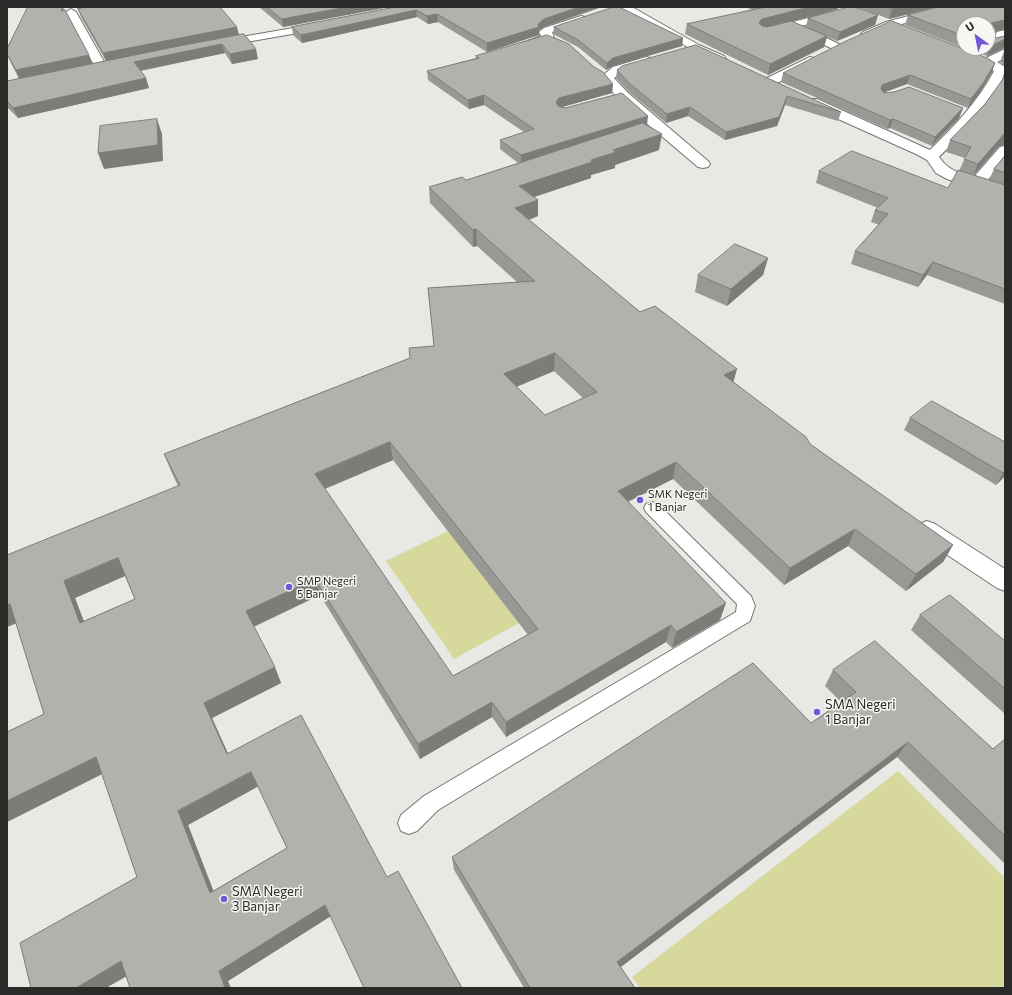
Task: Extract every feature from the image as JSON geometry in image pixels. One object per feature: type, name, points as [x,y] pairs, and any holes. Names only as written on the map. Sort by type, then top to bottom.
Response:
[{"type":"street","points":[[769,82],[837,47],[890,24],[955,7]]},
{"type":"street","points":[[618,8],[732,65]]},
{"type":"street","points":[[764,32],[790,26],[845,9]]},
{"type":"street","points":[[71,12],[101,67]]},
{"type":"street","points":[[560,44],[548,38],[544,32],[593,15]]},
{"type":"street","points":[[874,19],[904,30]]},
{"type":"street","points":[[204,46],[336,23]]},
{"type":"street","points":[[790,26],[837,47]]},
{"type":"street","points":[[996,38],[1005,33]]},
{"type":"street","points":[[514,49],[548,38]]},
{"type":"street","points":[[680,51],[695,47]]},
{"type":"street","points":[[988,62],[1005,53]]},
{"type":"street","points":[[659,57],[603,74],[623,96],[703,164]]},
{"type":"street","points":[[932,157],[970,116],[1001,78],[1002,70],[988,62],[974,57]]},
{"type":"street","points":[[86,70],[116,64]]},
{"type":"street","points":[[754,75],[781,88]]},
{"type":"street","points":[[608,100],[623,96]]},
{"type":"street","points":[[800,96],[921,151],[932,157],[941,170],[952,176],[1005,194]]},
{"type":"street","points":[[956,110],[970,116]]},
{"type":"street","points":[[646,132],[660,127]]},
{"type":"street","points":[[976,184],[1005,150]]},
{"type":"street","points":[[912,520],[1005,581]]},
{"type":"lane","points":[[409,823],[431,803],[740,620],[744,616],[746,606],[745,601],[652,508]]},
{"type":"green space","points":[[448,531],[519,623],[454,659],[386,561]]},
{"type":"green space","points":[[898,771],[1005,878],[1005,988],[640,988],[632,977]]},
{"type":"building","points":[[28,7],[63,7],[61,11],[65,10],[89,55],[16,70],[7,54],[7,49]]},
{"type":"building","points":[[91,7],[220,7],[237,27],[103,53],[78,9]]},
{"type":"building","points":[[267,7],[347,7],[282,19]]},
{"type":"building","points":[[396,7],[579,7],[544,19],[538,24],[539,27],[487,43],[437,14],[427,16],[416,10],[301,35],[292,27]]},
{"type":"building","points":[[614,7],[619,7],[683,38],[613,58],[607,63],[578,40],[554,27]]},
{"type":"building","points":[[766,7],[809,7],[762,19],[759,23],[762,26],[767,27],[791,21],[827,36],[770,64],[687,24]]},
{"type":"building","points":[[849,7],[855,7],[878,15],[840,32],[808,18]]},
{"type":"building","points":[[887,7],[900,7],[892,9]]},
{"type":"building","points":[[938,7],[1005,7],[1005,20],[996,22],[996,16],[956,16],[956,33],[908,15]]},
{"type":"building","points":[[892,21],[956,46],[956,56],[982,56],[995,63],[984,82],[971,99],[910,75],[882,85],[881,89],[884,93],[894,92],[909,87],[963,108],[935,137],[893,119],[890,120],[783,73],[844,42]]},
{"type":"building","points":[[244,34],[256,49],[230,54],[222,44],[134,62],[146,78],[13,108],[7,101],[7,81]]},
{"type":"building","points":[[547,35],[569,44],[594,67],[603,72],[613,84],[559,98],[556,102],[558,106],[565,108],[622,93],[648,116],[521,155],[500,140],[534,129],[484,95],[468,100],[427,71],[479,58],[476,56]]},
{"type":"building","points":[[1005,36],[1005,39],[996,44],[996,38]]},
{"type":"building","points":[[696,45],[841,112],[787,96],[779,117],[726,132],[690,107],[667,114],[630,84],[617,70],[622,66]]},
{"type":"building","points":[[1005,75],[1005,134],[978,164],[964,159],[971,147],[950,140],[985,104]]},
{"type":"building","points":[[157,119],[158,145],[98,153],[100,126]]},
{"type":"building","points":[[643,123],[662,134],[613,150],[616,152],[591,160],[592,162],[519,186],[538,200],[515,208],[640,312],[655,306],[737,369],[724,375],[806,437],[810,444],[953,545],[916,574],[855,529],[790,568],[676,462],[618,491],[726,603],[676,632],[671,625],[506,722],[492,702],[418,744],[315,579],[246,611],[275,667],[204,703],[227,754],[301,715],[387,877],[398,871],[462,988],[364,988],[325,905],[219,971],[225,988],[130,988],[121,961],[76,988],[31,988],[20,943],[137,877],[96,757],[7,801],[7,732],[44,714],[10,604],[7,605],[7,555],[180,485],[164,454],[410,358],[409,348],[434,346],[428,288],[535,281],[476,229],[473,230],[429,187],[462,177],[466,180]],"holes":[[[555,353],[597,392],[545,415],[504,374]],[[390,442],[538,629],[453,676],[315,474]],[[118,558],[135,599],[80,623],[64,581]],[[251,772],[287,848],[210,893],[178,811]]]},
{"type":"building","points":[[852,151],[948,188],[958,170],[1005,185],[1005,289],[933,262],[923,275],[855,251],[888,214],[875,210],[888,198],[819,171]]},
{"type":"building","points":[[1005,156],[1005,173],[994,169]]},
{"type":"building","points":[[735,244],[768,258],[731,289],[698,275]]},
{"type":"building","points":[[932,401],[1005,442],[1005,471],[1003,473],[910,418]]},
{"type":"building","points":[[950,595],[1005,641],[1005,689],[920,615]]},
{"type":"building","points":[[875,641],[993,749],[1005,739],[1005,836],[908,742],[617,962],[635,988],[530,988],[452,857],[753,663],[811,723],[856,692],[833,670]]},
{"type":"place","name":"SMK Negeri 1 Banjar","points":[[640,500]]},
{"type":"place","name":"SMP Negeri 5 Banjar","points":[[289,587]]},
{"type":"place","name":"SMA Negeri 1 Banjar","points":[[817,712]]},
{"type":"place","name":"SMA Negeri 3 Banjar","points":[[224,899]]}]
